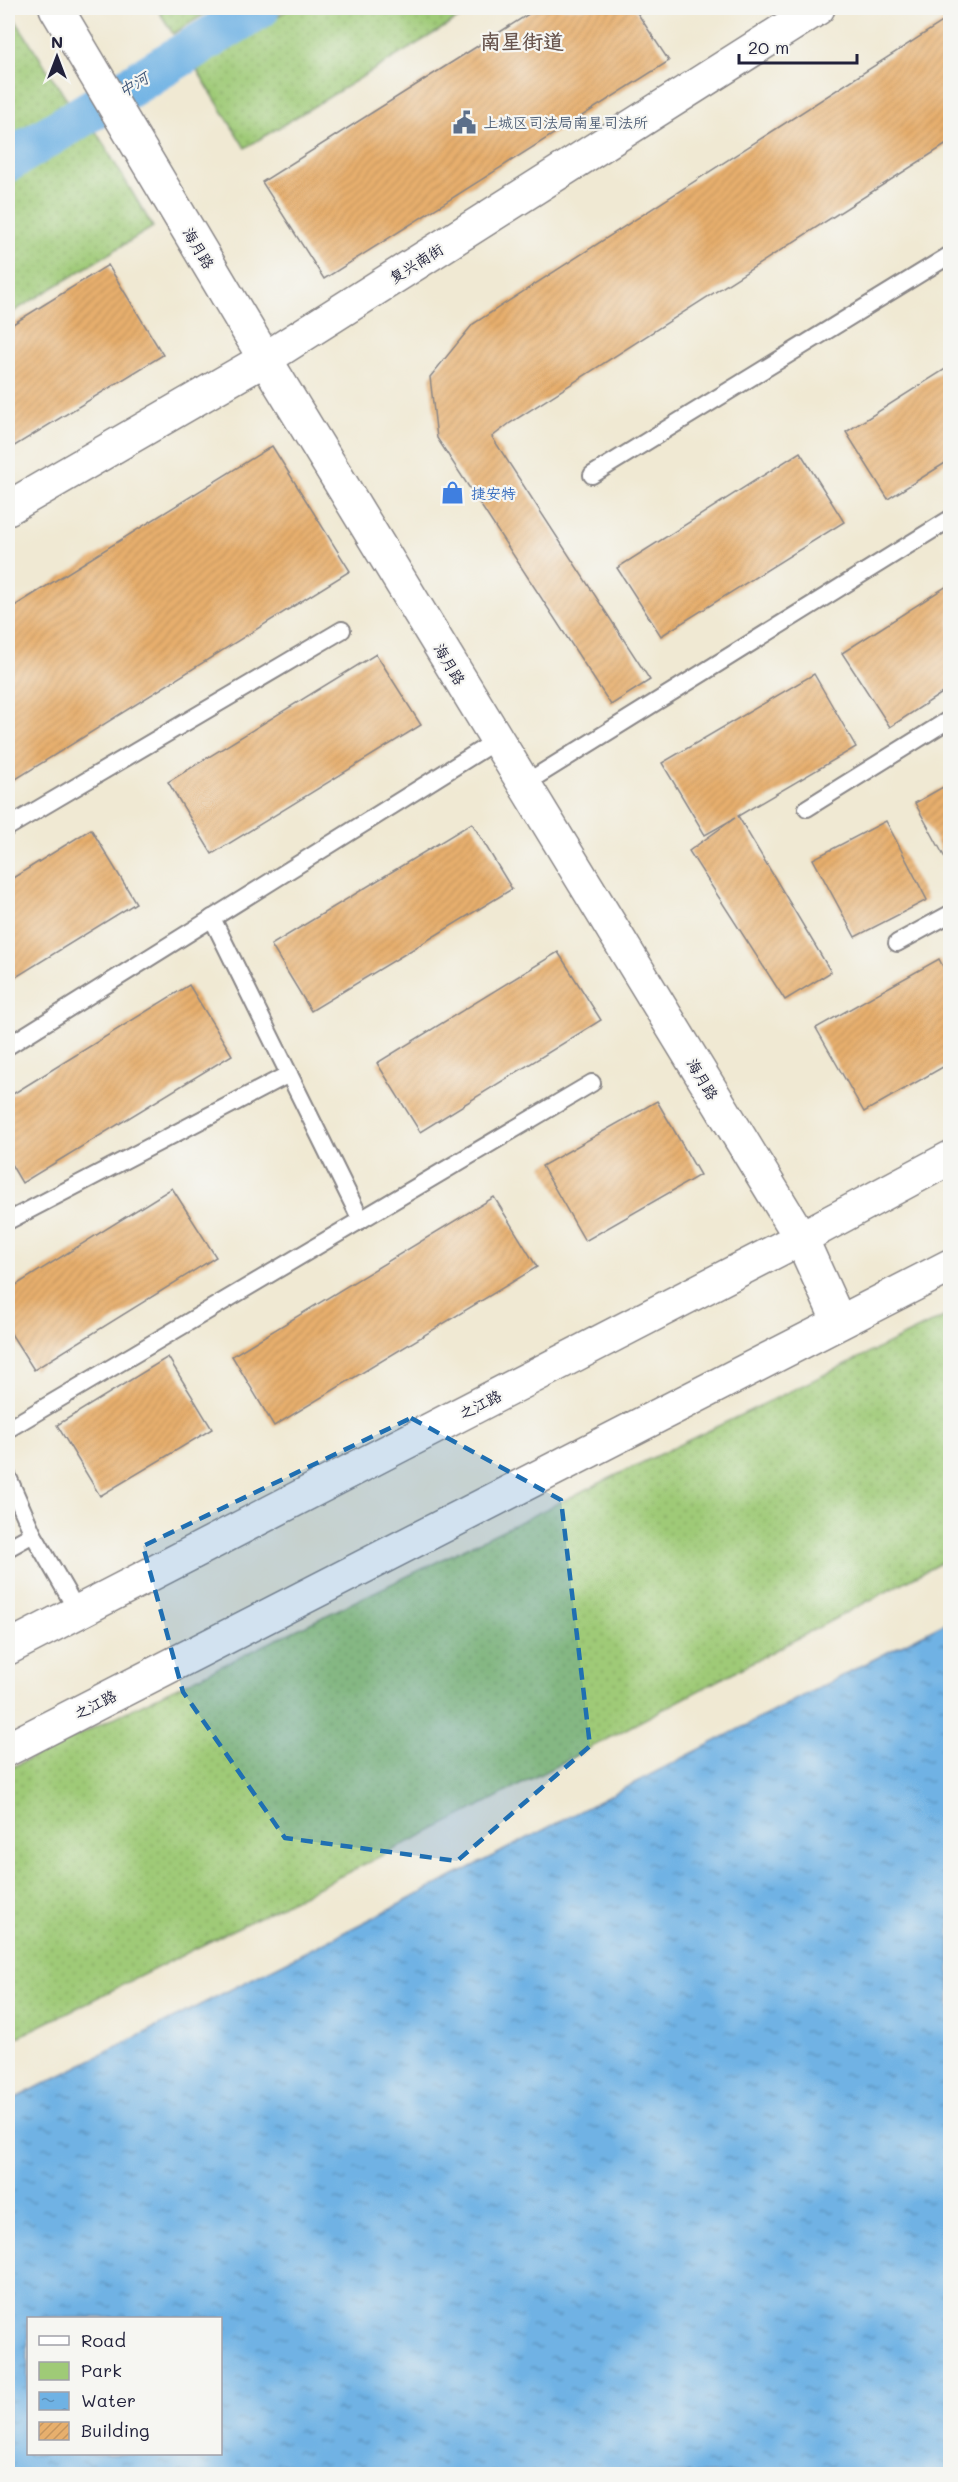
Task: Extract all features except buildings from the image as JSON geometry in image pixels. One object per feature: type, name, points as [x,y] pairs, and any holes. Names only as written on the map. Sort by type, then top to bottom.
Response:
[{"type":"street","name":"海月路","points":[[56,8],[265,359],[801,1238],[839,1322]]},
{"type":"street","name":"复兴南街","points":[[8,508],[265,359],[818,8]]},
{"type":"street","name":"之江路","points":[[8,1648],[801,1238],[951,1158]]},
{"type":"street","name":"之江路","points":[[8,1749],[951,1266]]},
{"type":"lane","points":[[592,475],[951,255]]},
{"type":"lane","points":[[524,783],[951,519]]},
{"type":"lane","points":[[8,827],[342,630]]},
{"type":"lane","points":[[807,808],[951,719]]},
{"type":"lane","points":[[8,1046],[497,740]]},
{"type":"lane","points":[[897,943],[951,914]]},
{"type":"lane","points":[[212,918],[361,1220]]},
{"type":"lane","points":[[8,1221],[289,1074]]},
{"type":"lane","points":[[8,1430],[592,1083]]},
{"type":"lane","points":[[8,1477],[33,1534],[78,1612]]},
{"type":"lane","points":[[8,1548],[33,1534]]},
{"type":"highlighted area","points":[[411,1418],[561,1500],[590,1746],[457,1861],[285,1838],[183,1692],[143,1546]]},
{"type":"green space","points":[[157,8],[214,8],[173,34]]},
{"type":"green space","points":[[291,8],[476,8],[245,148],[194,65]]},
{"type":"green space","points":[[12,15],[71,106],[8,145],[8,17]]},
{"type":"green space","points":[[95,130],[153,227],[8,315],[8,183]]},
{"type":"green space","points":[[950,1314],[950,1558],[461,1816],[8,2042],[8,1769]]},
{"type":"water","points":[[950,1620],[950,2474],[8,2474],[8,2102],[400,1904]]},
{"type":"waterway","name":"中河","points":[[8,161],[259,8]]},
{"type":"place","name":"上城区司法局南星司法所","points":[[465,122]]},
{"type":"place","name":"捷安特","points":[[453,493]]},
{"type":"district","name":"南星街道","points":[[522,40]]}]
